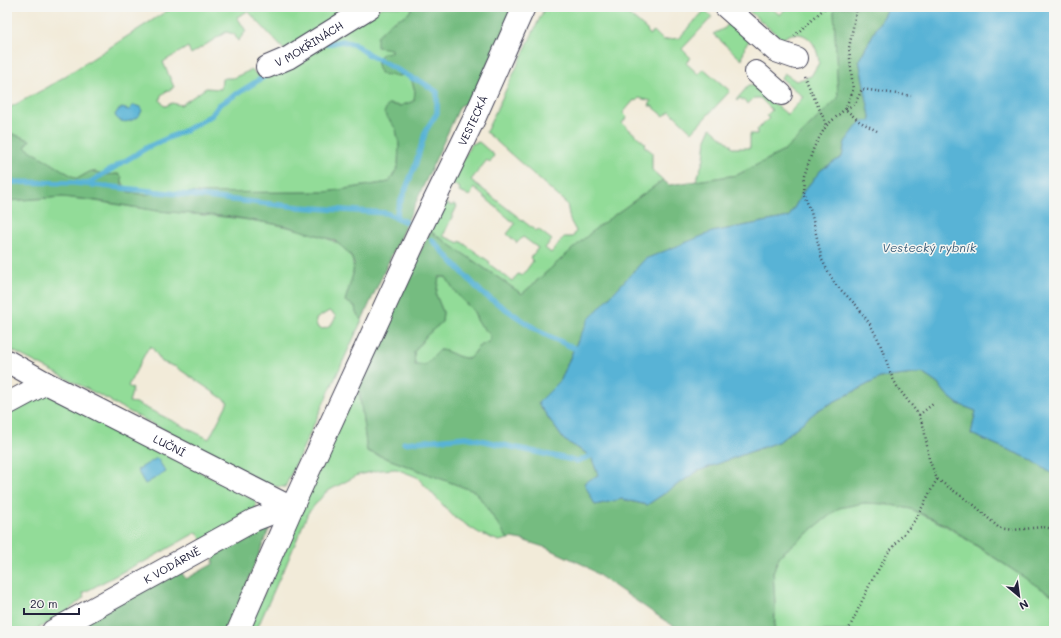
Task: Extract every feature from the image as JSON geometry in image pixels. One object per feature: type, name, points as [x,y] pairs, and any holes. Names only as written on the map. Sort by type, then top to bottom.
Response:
[{"type":"street","name":"V MOKŘINÁCH","points":[[267,67],[288,58],[370,7]]},
{"type":"street","name":"VESTECKÁ","points":[[238,631],[293,505],[419,232],[474,119],[524,7]]},
{"type":"street","points":[[726,7],[786,54]]},
{"type":"street","points":[[756,72],[781,94]]},
{"type":"street","name":"LUČNÍ","points":[[7,361],[46,383],[282,503],[293,505]]},
{"type":"street","points":[[7,404],[46,383]]},
{"type":"street","name":"K VODÁRNĚ","points":[[53,631],[254,520],[293,505]]},
{"type":"path","points":[[826,7],[786,54],[824,119],[826,126]]},
{"type":"path","points":[[845,109],[853,90],[849,48],[857,7]]},
{"type":"path","points":[[912,96],[862,89],[860,97],[855,104],[845,109],[826,126],[814,147],[804,176],[803,192],[811,212],[824,267],[835,284],[861,311],[880,341],[892,377],[898,388],[919,415],[924,428],[929,460],[937,479],[974,505],[999,528],[1013,530],[1043,527],[1054,529]]},
{"type":"path","points":[[845,109],[859,121],[877,131]]},
{"type":"path","points":[[919,415],[933,404]]},
{"type":"path","points":[[848,631],[870,584],[888,553],[916,519],[937,479]]},
{"type":"green space","points":[[173,7],[359,7],[287,53],[248,11],[237,17],[246,31],[238,41],[234,34],[226,32],[191,54],[188,47],[163,62],[174,87],[161,95],[160,100],[164,106],[172,103],[181,105],[206,88],[221,89],[222,79],[233,78],[251,70],[261,77],[299,59],[382,7],[413,7],[408,14],[405,15],[391,49],[392,52],[383,53],[395,76],[410,75],[415,91],[414,101],[400,106],[388,104],[385,112],[396,129],[399,144],[398,167],[389,182],[326,192],[153,193],[145,195],[128,192],[118,174],[107,175],[91,171],[77,179],[24,147],[30,140],[7,132],[7,109],[48,87]]},
{"type":"green space","points":[[413,7],[515,7],[469,105],[464,104],[460,106],[362,320],[356,313],[355,306],[345,301],[353,274],[354,263],[350,254],[334,240],[286,226],[233,217],[158,211],[91,200],[62,197],[7,201],[7,132],[30,140],[25,147],[77,179],[91,171],[107,175],[118,174],[122,177],[122,184],[128,192],[145,195],[153,193],[326,192],[389,182],[398,167],[399,144],[396,129],[384,113],[388,104],[400,106],[414,101],[415,91],[410,75],[395,76],[381,74],[377,67],[378,59],[383,53],[391,52],[391,49],[377,47],[377,36],[392,22],[408,14]]},
{"type":"green space","points":[[545,7],[634,7],[628,14],[647,30],[649,35],[654,31],[663,40],[679,38],[705,10],[712,17],[682,49],[691,58],[686,63],[698,74],[704,69],[730,91],[692,132],[670,111],[664,116],[652,106],[649,106],[651,101],[639,98],[636,101],[634,100],[623,113],[627,117],[622,123],[646,144],[644,146],[652,152],[652,170],[663,180],[595,229],[522,294],[430,231],[443,202],[452,206],[453,204],[457,206],[443,236],[459,243],[460,241],[490,262],[489,264],[512,281],[518,274],[522,276],[533,261],[530,258],[538,248],[523,237],[517,243],[507,234],[515,224],[474,188],[470,196],[459,192],[460,188],[455,185],[450,185],[471,144],[479,142],[494,155],[490,163],[487,160],[471,180],[536,231],[538,229],[552,240],[545,248],[551,253],[564,237],[573,237],[576,231],[570,220],[567,204],[486,132]]},
{"type":"green space","points":[[748,7],[770,7],[780,15],[787,7],[837,7],[834,10],[838,98],[784,151],[737,175],[696,181],[704,159],[706,139],[711,128],[731,145],[732,148],[750,148],[750,134],[757,134],[757,130],[769,118],[766,116],[772,110],[760,98],[754,98],[748,104],[740,98],[737,101],[736,100],[749,85],[752,85],[788,115],[803,97],[781,78],[784,73],[796,81],[811,76],[819,63],[815,47],[809,39],[799,34],[793,34],[782,39],[749,11]]},
{"type":"green space","points":[[837,7],[888,7],[859,60],[871,121],[845,142],[842,157],[821,170],[803,192],[789,217],[712,232],[574,348],[561,380],[538,403],[564,440],[591,456],[598,475],[595,505],[622,499],[647,505],[698,471],[780,441],[818,410],[880,378],[922,373],[938,384],[948,396],[958,404],[976,411],[971,434],[1030,459],[1054,475],[1054,596],[946,525],[911,509],[886,504],[864,503],[839,508],[780,555],[773,572],[775,603],[774,631],[682,631],[584,565],[547,548],[522,540],[511,538],[508,539],[476,492],[367,451],[358,382],[430,231],[522,294],[595,229],[663,180],[669,185],[737,175],[784,151],[838,98],[834,10]],"holes":[[[439,277],[446,277],[456,293],[474,312],[478,322],[490,335],[490,341],[478,347],[470,358],[465,358],[440,350],[425,365],[415,365],[414,352],[427,335],[442,322],[443,312],[436,295]]]},
{"type":"green space","points":[[729,23],[750,40],[745,46],[742,60],[713,34],[725,28]]},
{"type":"green space","points":[[63,197],[159,211],[254,221],[292,228],[332,240],[349,254],[352,259],[353,271],[345,301],[355,306],[356,313],[362,320],[285,487],[270,486],[111,401],[7,348],[7,201]],"holes":[[[329,311],[336,317],[333,323],[327,328],[318,328],[316,319]],[[151,346],[162,362],[176,367],[228,402],[209,439],[136,403],[129,402],[133,389],[128,386],[147,350]]]},
{"type":"green space","points":[[439,277],[446,277],[456,293],[474,312],[478,322],[490,335],[490,341],[478,347],[470,358],[465,358],[440,350],[425,365],[415,365],[414,352],[427,335],[442,322],[443,312],[436,295]]},
{"type":"green space","points":[[358,382],[367,451],[476,492],[508,539],[499,541],[479,533],[454,517],[417,477],[396,469],[380,470],[358,475],[326,492],[308,513],[256,631],[247,631]]},
{"type":"green space","points":[[43,390],[256,501],[256,508],[203,541],[197,532],[142,563],[141,562],[83,593],[84,597],[62,616],[33,631],[7,631],[7,411]]},
{"type":"green space","points":[[864,503],[886,504],[911,509],[946,526],[1054,596],[1054,631],[773,631],[775,626],[775,603],[773,572],[780,555],[839,508]]},
{"type":"green space","points":[[272,522],[228,631],[57,631],[179,569],[186,579],[213,564],[215,547]]},
{"type":"water","name":"Vestecký rybník","points":[[888,7],[1054,7],[1054,475],[1030,459],[971,434],[976,411],[958,404],[948,396],[938,384],[922,373],[880,378],[818,410],[780,441],[698,471],[647,505],[622,499],[595,505],[584,483],[598,475],[591,456],[564,440],[538,403],[561,380],[574,348],[589,319],[645,259],[712,232],[789,217],[803,192],[821,170],[842,157],[845,142],[861,121],[871,121],[859,60]]},
{"type":"water","points":[[134,105],[140,107],[142,111],[140,115],[133,120],[124,122],[117,119],[115,115],[118,110],[122,108],[129,110]]},
{"type":"water","points":[[157,458],[166,472],[145,484],[137,470]]},
{"type":"waterway","points":[[327,44],[342,41],[356,45],[368,54],[422,82],[437,92],[437,113],[426,130],[415,166],[398,208],[396,218]]},
{"type":"waterway","points":[[87,184],[148,147],[186,130],[212,115],[219,105],[270,73]]},
{"type":"waterway","points":[[7,182],[75,183],[299,207],[386,213],[406,222]]},
{"type":"waterway","points":[[432,240],[482,293],[540,332],[574,348]]},
{"type":"waterway","points":[[404,443],[466,437],[577,461],[591,456]]}]
